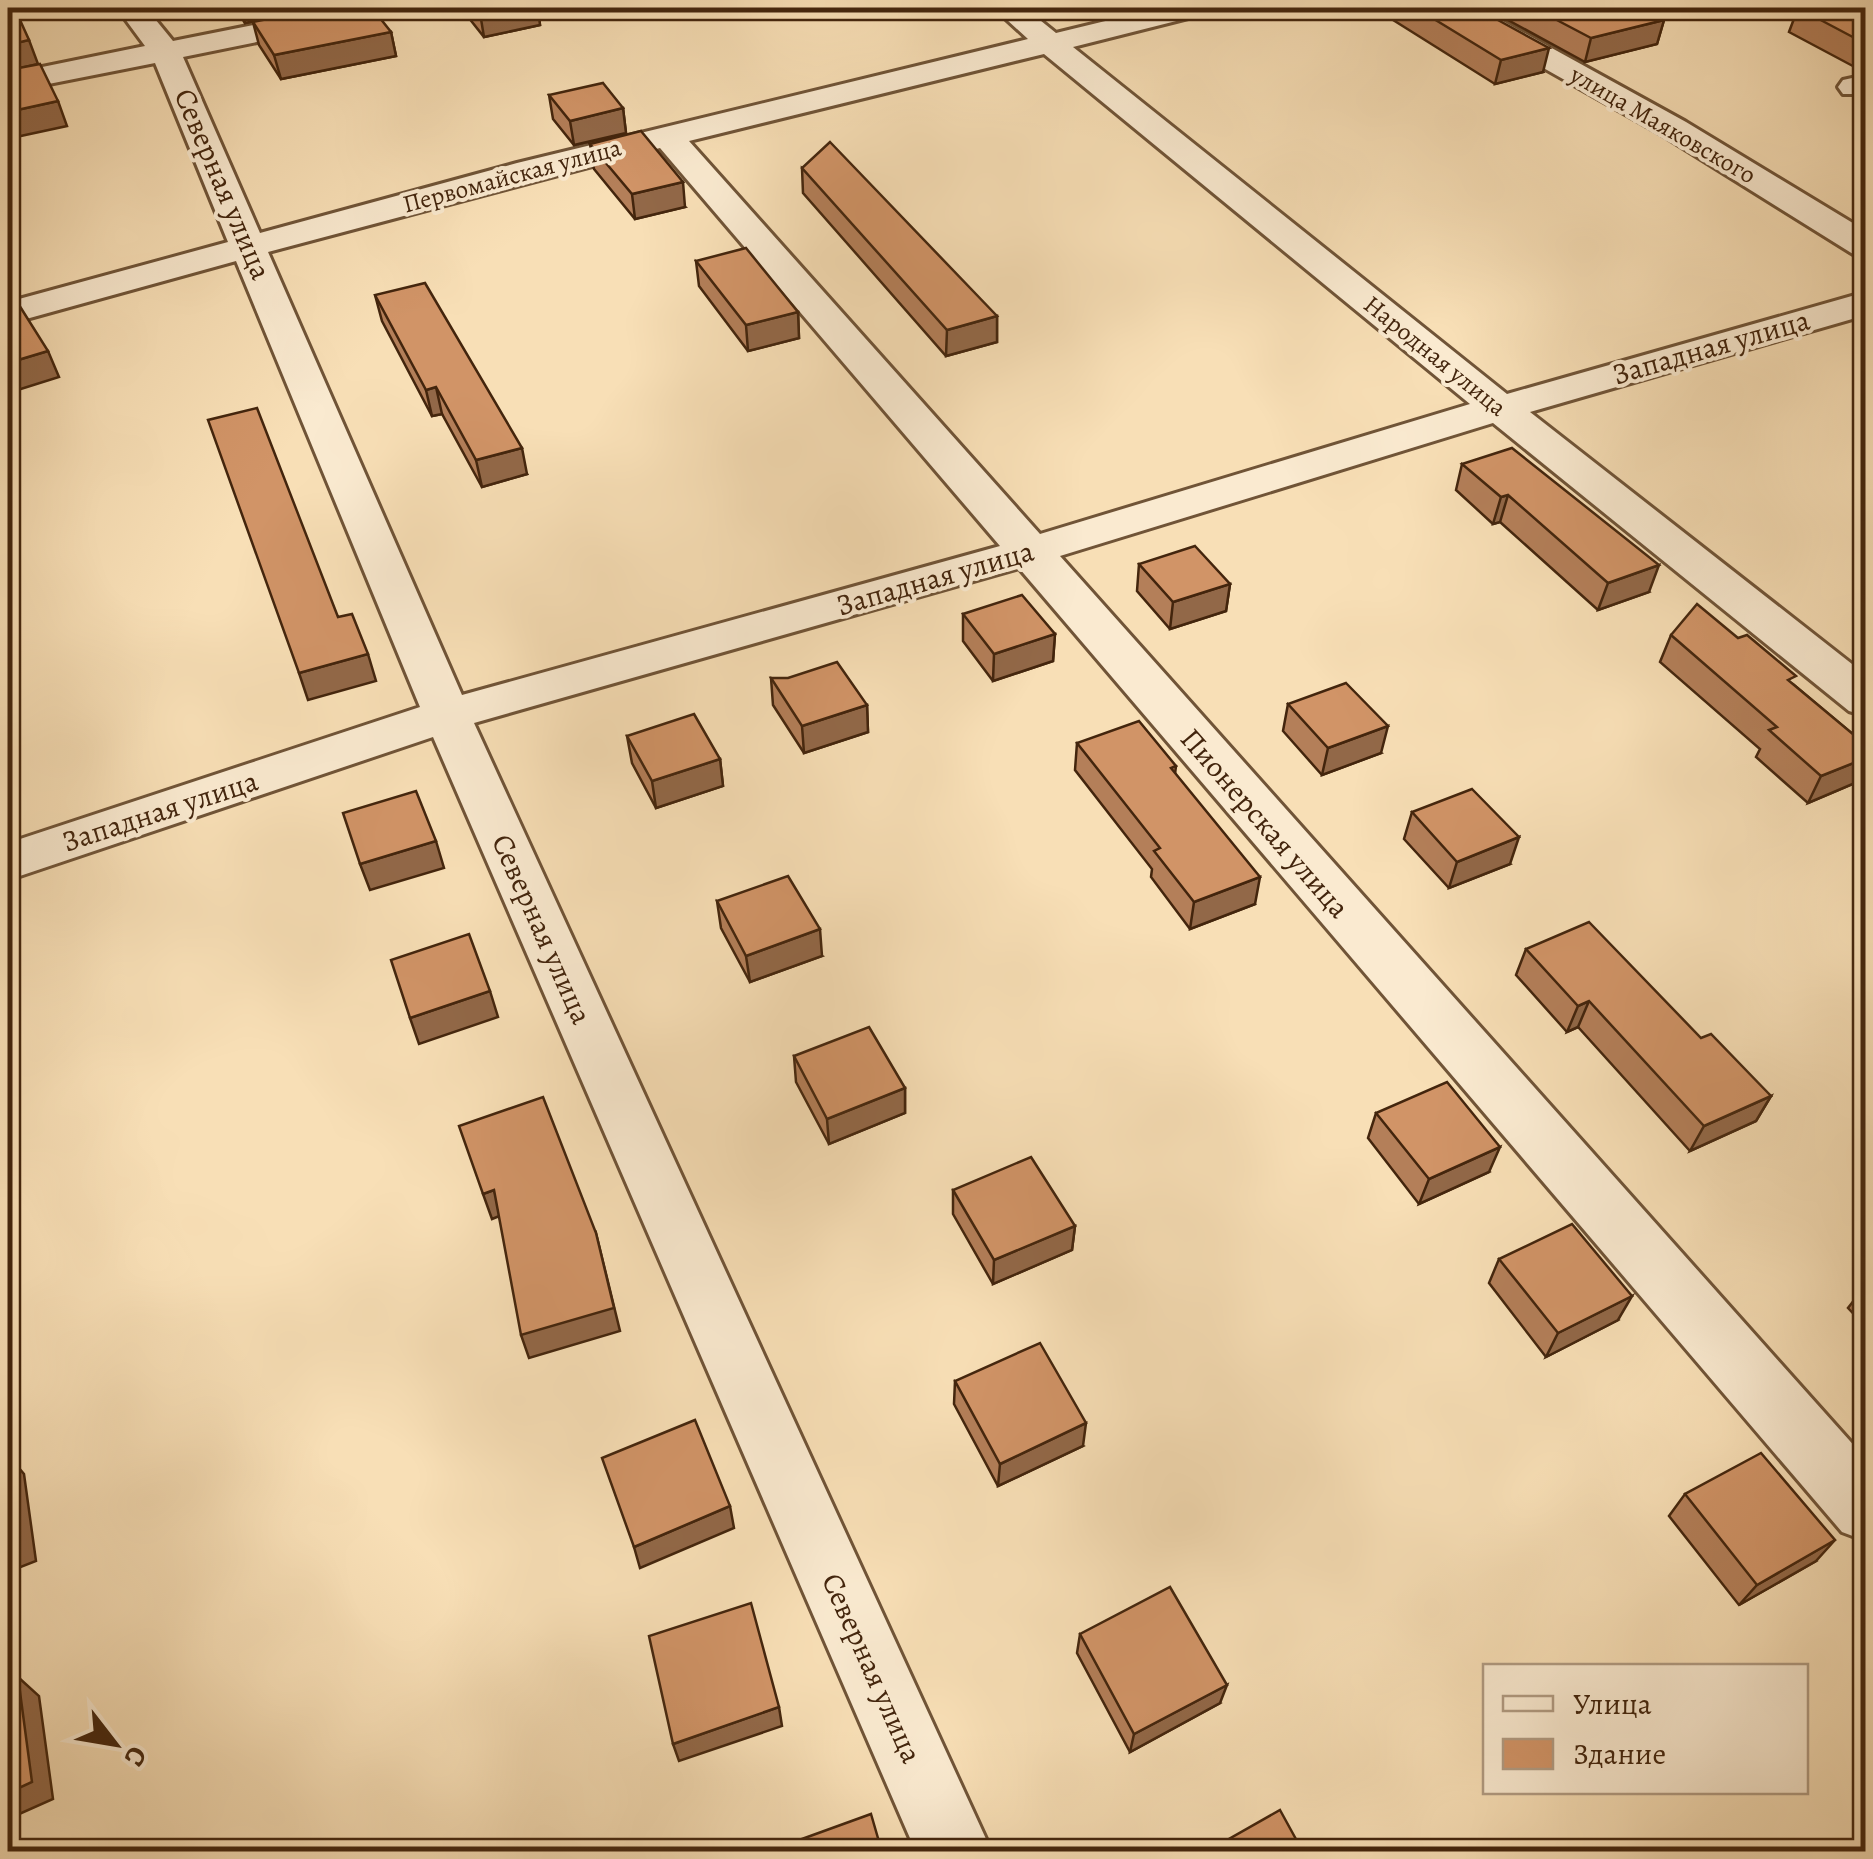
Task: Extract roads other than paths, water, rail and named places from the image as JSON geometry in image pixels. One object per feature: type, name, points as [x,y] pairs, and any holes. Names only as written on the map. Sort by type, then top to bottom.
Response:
[{"type":"street","name":"Северная улица","points":[[131,8],[165,51],[447,716],[954,1852]]},
{"type":"street","points":[[8,83],[380,8]]},
{"type":"street","name":"Народная улица","points":[[1008,8],[1254,212],[1866,700]]},
{"type":"street","name":"Первомайская улица","points":[[8,313],[667,136],[1049,40],[1194,8]]},
{"type":"street","name":"улица Маяковского","points":[[1458,8],[1675,130],[1866,246]]},
{"type":"street","name":"Пионерская улица","points":[[667,136],[1866,1509]]},
{"type":"street","name":"Западная улица","points":[[8,862],[447,716],[1028,552],[1500,408],[1866,303]]}]
